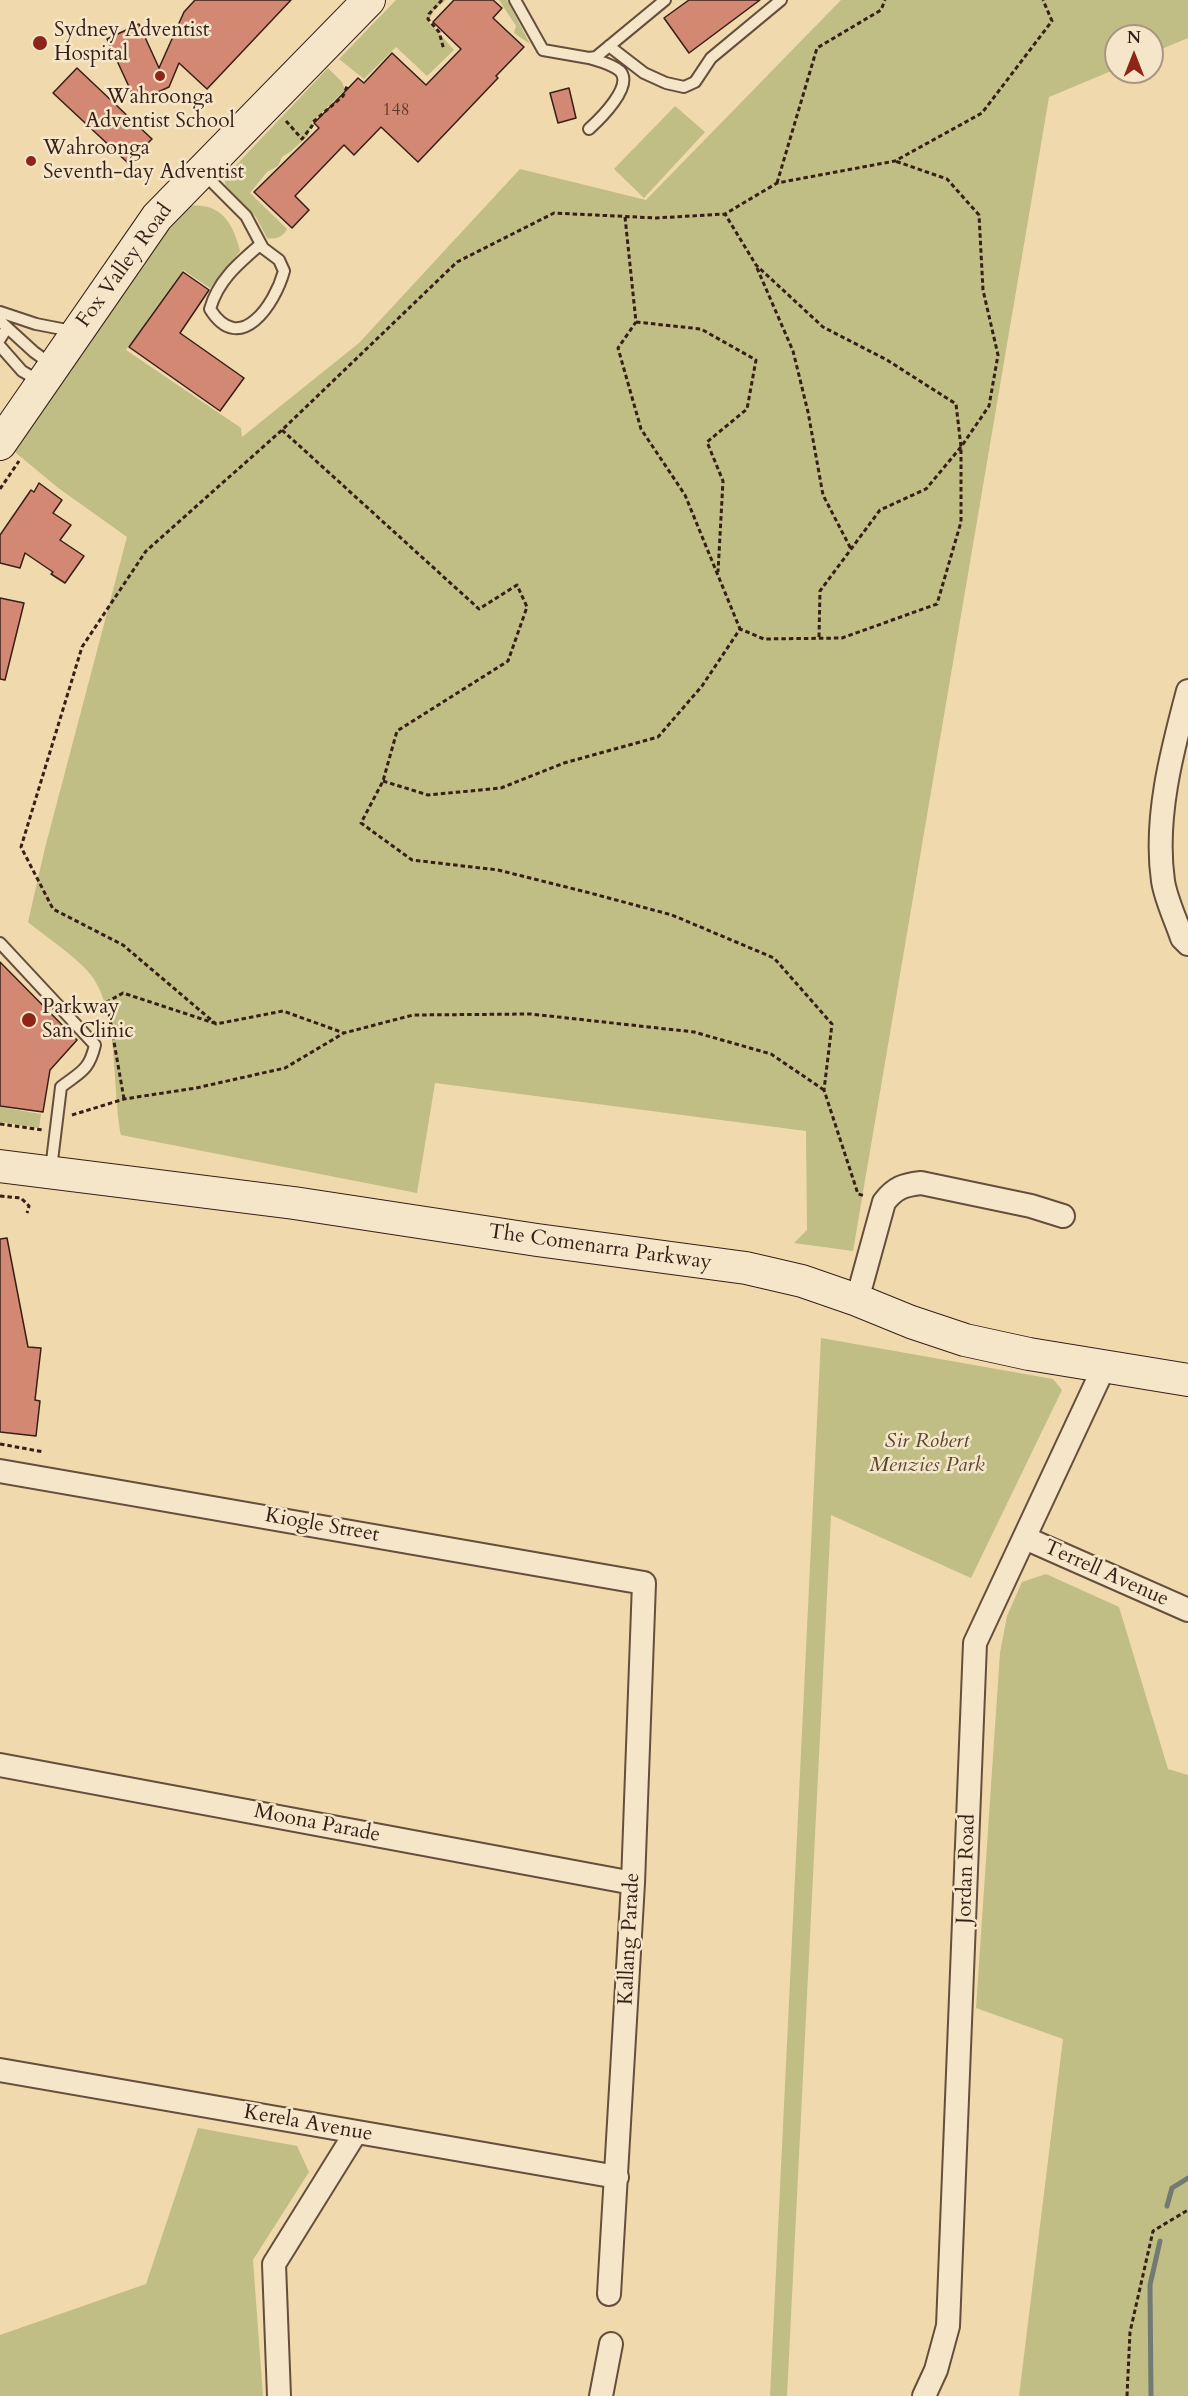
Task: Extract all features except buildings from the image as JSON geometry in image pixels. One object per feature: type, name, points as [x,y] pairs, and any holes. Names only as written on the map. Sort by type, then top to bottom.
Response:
[{"type":"main road","name":"Fox Valley Road","points":[[0,444],[157,217],[369,0]]},
{"type":"main road","name":"The Comenarra Parkway","points":[[0,1166],[87,1179],[294,1203],[537,1240],[746,1268],[802,1281],[965,1340],[1029,1354],[1188,1380]]},
{"type":"main road","points":[[0,1181],[29,1183],[87,1179]]},
{"type":"street","points":[[1188,691],[1176,736],[1159,834],[1163,884],[1182,938],[1188,944]]},
{"type":"street","points":[[857,1300],[884,1202],[893,1191],[904,1185],[921,1183],[1031,1206],[1063,1216]]},
{"type":"street","name":"Jordan Road","points":[[924,2396],[936,2370],[948,2326],[975,1643],[1105,1365]]},
{"type":"street","name":"Kiogle Street","points":[[0,1471],[644,1583]]},
{"type":"street","name":"Terrell Avenue","points":[[1025,1538],[1188,1610]]},
{"type":"street","name":"Kallang Parade","points":[[609,2294],[633,1883],[644,1583]]},
{"type":"street","name":"Moona Parade","points":[[0,1765],[633,1883]]},
{"type":"street","name":"Kerela Avenue","points":[[0,2070],[617,2177]]},
{"type":"street","points":[[279,2396],[274,2264],[356,2132]]},
{"type":"street","points":[[601,2396],[611,2344]]},
{"type":"lane","points":[[515,0],[543,50],[589,58],[606,63],[620,71],[624,79],[622,90],[601,118],[589,129]]},
{"type":"lane","points":[[589,58],[596,57],[665,0]]},
{"type":"lane","points":[[609,46],[644,73],[684,87],[695,82],[711,58],[740,37],[782,0]]},
{"type":"lane","points":[[202,171],[246,216],[263,247],[279,260],[284,271],[279,286],[260,316],[247,327],[230,329],[218,321],[210,309],[214,296],[233,267],[263,247]]},
{"type":"lane","points":[[0,312],[36,324],[77,332]]},
{"type":"lane","points":[[0,339],[4,325],[34,352],[48,375]]},
{"type":"lane","points":[[0,346],[22,371],[48,375]]},
{"type":"lane","points":[[0,943],[95,1045],[91,1062],[61,1087],[51,1173]]},
{"type":"path","points":[[442,0],[429,14],[428,19],[440,32],[444,50]]},
{"type":"path","points":[[777,183],[817,48],[882,10],[885,0]]},
{"type":"path","points":[[216,1024],[123,945],[53,909],[21,847],[82,647],[146,551],[282,430],[457,262],[554,213],[656,218],[725,214],[777,183],[895,161],[982,113],[1052,21],[1043,0]]},
{"type":"path","points":[[284,119],[302,139],[313,122],[343,96],[348,84]]},
{"type":"path","points":[[819,638],[820,591],[880,510],[926,489],[961,447],[989,405],[998,355],[983,290],[979,215],[947,179],[895,161]]},
{"type":"path","points":[[725,214],[756,265],[794,351],[823,495],[851,549]]},
{"type":"path","points":[[625,217],[636,322],[618,348],[641,429],[685,495],[740,629],[764,639],[842,638],[937,604],[961,522],[961,447],[956,404],[887,360],[823,327],[756,265]]},
{"type":"path","points":[[636,322],[701,329],[756,360],[747,409],[707,442],[723,481],[718,575]]},
{"type":"path","points":[[282,430],[479,609],[517,585],[527,607],[508,661],[397,731],[383,781],[361,823],[412,860],[498,870],[672,915],[774,958],[832,1024],[824,1090],[858,1194],[884,1202]]},
{"type":"path","points":[[383,781],[428,795],[501,788],[564,763],[658,737],[702,686],[740,629]]},
{"type":"path","points":[[124,1099],[107,1002],[123,993],[216,1024],[283,1011],[344,1033]]},
{"type":"path","points":[[58,1112],[72,1115],[124,1099],[196,1088],[285,1068],[344,1033],[413,1014],[531,1014],[694,1032],[771,1054],[824,1090]]},
{"type":"path","points":[[0,1124],[56,1132]]},
{"type":"path","points":[[0,1196],[21,1198],[29,1206],[27,1213]]},
{"type":"path","points":[[0,1444],[44,1452]]},
{"type":"path","points":[[1127,2396],[1130,2332],[1153,2231],[1188,2211]]},
{"type":"green space","points":[[396,0],[446,0],[435,9],[428,21],[454,50],[427,76],[396,47],[364,79],[339,59]]},
{"type":"green space","points":[[499,0],[507,0],[530,44],[514,33],[516,26]]},
{"type":"green space","points":[[841,0],[1188,0],[1188,38],[1164,48],[1164,24],[1104,24],[1104,74],[1049,97],[853,1251],[794,1243],[807,1230],[806,1131],[435,1083],[417,1193],[121,1135],[110,1029],[100,990],[91,975],[78,962],[28,922],[45,848],[127,537],[57,487],[15,452],[157,244],[188,206],[209,207],[224,216],[234,232],[240,251],[210,288],[183,270],[126,350],[241,428],[242,437],[359,343],[520,169],[646,200]]},
{"type":"green space","points":[[328,68],[342,82],[345,90],[312,122],[308,136],[282,157],[278,166],[267,172],[250,193],[287,229],[278,237],[267,238],[256,217],[226,186],[224,178]]},
{"type":"green space","points":[[675,106],[705,132],[644,198],[614,169]]},
{"type":"green space","points":[[0,1107],[41,1114],[39,1128],[0,1122]]},
{"type":"green space","name":"Sir Robert Menzies Park","points":[[821,1338],[1053,1379],[1062,1390],[971,1578],[831,1515],[787,2396],[770,2396]]},
{"type":"green space","points":[[1046,1574],[1119,1607],[1168,1769],[1188,1775],[1188,2396],[1019,2396],[1063,2039],[976,2008],[1000,1653],[1007,1616],[1022,1582]]},
{"type":"green space","points":[[198,2128],[297,2146],[309,2172],[253,2260],[263,2396],[0,2396],[0,2335],[146,2284]]},
{"type":"waterway","points":[[1167,2206],[1172,2188],[1188,2178]]},
{"type":"waterway","points":[[1151,2396],[1150,2285],[1160,2241]]},
{"type":"place","name":"Sydney Adventist Hospital","points":[[40,43]]},
{"type":"place","name":"Wahroonga Adventist School","points":[[160,76]]},
{"type":"place","name":"Wahroonga Seventh-day Adventist","points":[[31,161]]},
{"type":"place","name":"Parkway San Clinic","points":[[29,1020]]}]
